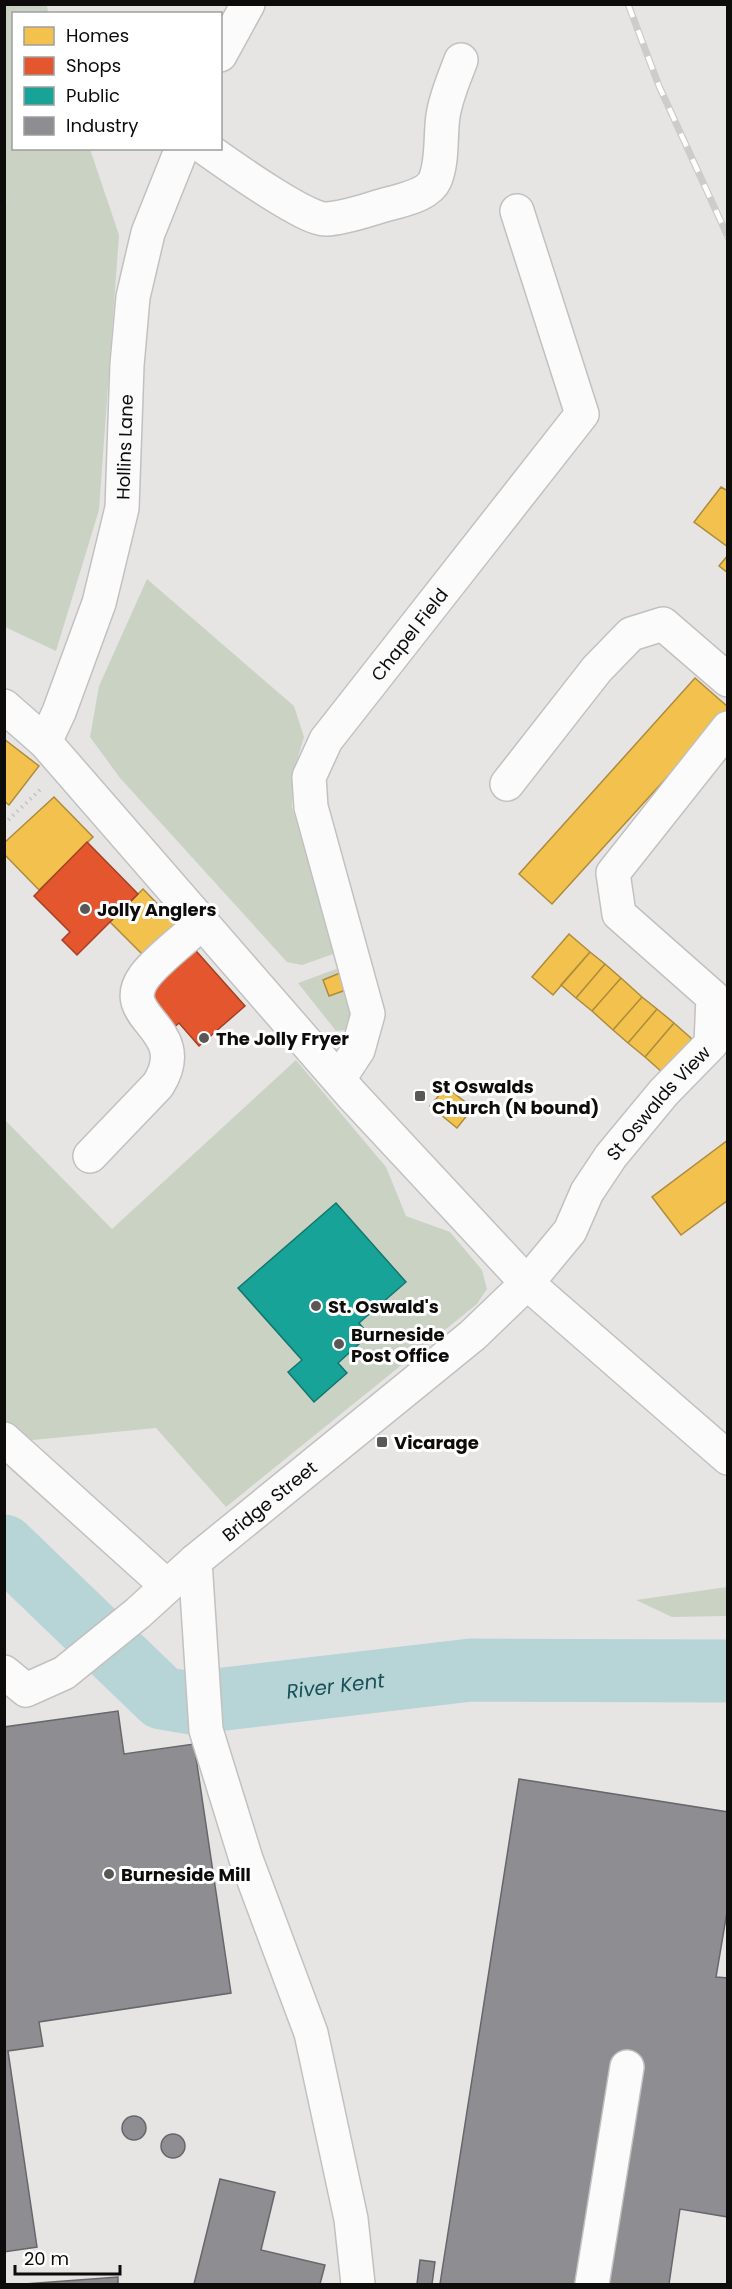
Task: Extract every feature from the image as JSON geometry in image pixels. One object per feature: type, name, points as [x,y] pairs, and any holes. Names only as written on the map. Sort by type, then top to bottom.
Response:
[{"type":"street","points":[[222,51],[248,4]]},
{"type":"street","points":[[208,150],[274,195],[319,219],[338,217],[411,198],[428,189],[435,181],[447,94],[461,60]]},
{"type":"street","name":"Hollins Lane","points":[[55,754],[59,712],[99,603],[122,508],[127,365],[133,297],[148,233],[181,150]]},
{"type":"street","name":"Chapel Field","points":[[339,1079],[358,1050],[368,1014],[311,807],[309,777],[326,740],[582,414],[517,211]]},
{"type":"street","points":[[507,784],[597,669],[631,634],[663,624],[728,680]]},
{"type":"street","points":[[4,706],[55,754],[339,1079],[527,1283],[728,1458]]},
{"type":"street","name":"St Oswalds View","points":[[527,1283],[570,1231],[587,1192],[611,1156],[664,1092],[711,1044],[720,1022],[713,997],[619,914],[613,873],[728,728]]},
{"type":"street","points":[[90,1156],[165,1075],[168,1050],[165,1039],[139,1008],[136,1001],[138,990],[145,975],[202,923]]},
{"type":"street","name":"Bridge Street","points":[[4,1672],[26,1690],[64,1673],[138,1613],[195,1562],[473,1335],[527,1283]]},
{"type":"street","points":[[4,1439],[167,1586]]},
{"type":"street","points":[[195,1562],[206,1730],[246,1859],[311,2033],[351,2219],[358,2284]]},
{"type":"street","points":[[592,2284],[627,2067]]},
{"type":"path","points":[[4,824],[55,754]]},
{"type":"shaded area","points":[[5,4],[47,5],[48,12],[12,12],[12,150],[90,150],[119,235],[99,510],[56,651],[5,627],[4,204],[7,202],[4,199]]},
{"type":"shaded area","points":[[147,579],[294,706],[304,737],[293,774],[292,807],[339,952],[302,965],[287,962],[120,778],[90,737],[99,686]]},
{"type":"shaded area","points":[[339,968],[353,1021],[345,1030],[336,1031],[298,983]]},
{"type":"shaded area","points":[[296,1060],[386,1167],[406,1216],[450,1232],[482,1270],[487,1289],[477,1304],[226,1507],[156,1428],[23,1441],[5,1423],[4,1119],[112,1229]]},
{"type":"shaded area","points":[[727,1587],[727,1616],[672,1617],[636,1600]]},
{"type":"building: Homes","points":[[721,487],[728,491],[728,547],[694,522]]},
{"type":"building: Homes","points":[[728,555],[728,573],[719,566]]},
{"type":"building: Homes","points":[[695,678],[728,707],[728,710],[552,904],[519,874]]},
{"type":"building: Homes","points":[[4,739],[39,766],[9,805],[4,801]]},
{"type":"building: Homes","points":[[54,797],[93,837],[39,890],[4,854],[4,843]]},
{"type":"building: Homes","points":[[143,889],[181,928],[148,960],[110,922]]},
{"type":"building: Homes","points":[[569,934],[590,952],[553,995],[532,977]]},
{"type":"building: Homes","points":[[590,952],[605,964],[576,998],[561,985]]},
{"type":"building: Homes","points":[[605,964],[621,978],[592,1011],[576,998]]},
{"type":"building: Homes","points":[[340,973],[346,990],[329,996],[323,980]]},
{"type":"building: Homes","points":[[621,978],[642,997],[613,1030],[592,1011]]},
{"type":"building: Homes","points":[[642,997],[657,1009],[628,1043],[613,1030]]},
{"type":"building: Homes","points":[[657,1009],[674,1023],[645,1057],[628,1043]]},
{"type":"building: Homes","points":[[674,1023],[692,1039],[663,1073],[645,1057]]},
{"type":"building: Homes","points":[[446,1087],[473,1108],[457,1128],[430,1106]]},
{"type":"building: Homes","points":[[728,1140],[728,1200],[681,1235],[652,1197]]},
{"type":"building: Shops","name":"Jolly Anglers","points":[[87,842],[138,894],[77,955],[62,940],[70,932],[34,896]]},
{"type":"building: Shops","points":[[189,943],[245,1006],[199,1046],[179,1023],[169,1032],[141,1000]]},
{"type":"building: Public","name":"St. Oswald's","points":[[336,1203],[406,1282],[359,1323],[369,1335],[338,1363],[347,1373],[314,1402],[288,1372],[302,1360],[238,1288]]},
{"type":"building: Industry","name":"Burneside Mill","points":[[118,1711],[124,1754],[194,1744],[231,1993],[39,2022],[43,2046],[8,2051],[37,2247],[4,2252],[4,1727]]},
{"type":"building: Industry","points":[[519,1779],[728,1812],[728,1906],[716,1977],[728,1978],[728,2217],[680,2209],[669,2284],[440,2284]]},
{"type":"building: Industry","points":[[134,2116],[142,2120],[146,2128],[142,2136],[134,2140],[126,2136],[122,2128],[126,2120]]},
{"type":"building: Industry","points":[[173,2134],[181,2138],[185,2146],[181,2154],[173,2158],[165,2154],[161,2146],[165,2138]]},
{"type":"building: Industry","points":[[220,2179],[275,2192],[261,2250],[325,2265],[320,2284],[194,2284]]},
{"type":"building: Industry","points":[[420,2260],[435,2262],[432,2284],[417,2284]]},
{"type":"building: Industry","points":[[118,2277],[118,2284],[24,2284]]},
{"type":"waterway","name":"River Kent","points":[[4,1546],[162,1698],[191,1703],[471,1670],[728,1671]]},
{"type":"railway","points":[[628,4],[659,86],[728,237]]},
{"type":"place","name":"Jolly Anglers","points":[[85,909]]},
{"type":"place","name":"The Jolly Fryer","points":[[204,1038]]},
{"type":"place","name":"St Oswalds Church (N bound)","points":[[420,1096]]},
{"type":"place","name":"St. Oswald's","points":[[316,1306]]},
{"type":"place","name":"Burneside Post Office","points":[[339,1344]]},
{"type":"place","name":"Vicarage","points":[[382,1442]]},
{"type":"place","name":"Burneside Mill","points":[[109,1874]]}]
